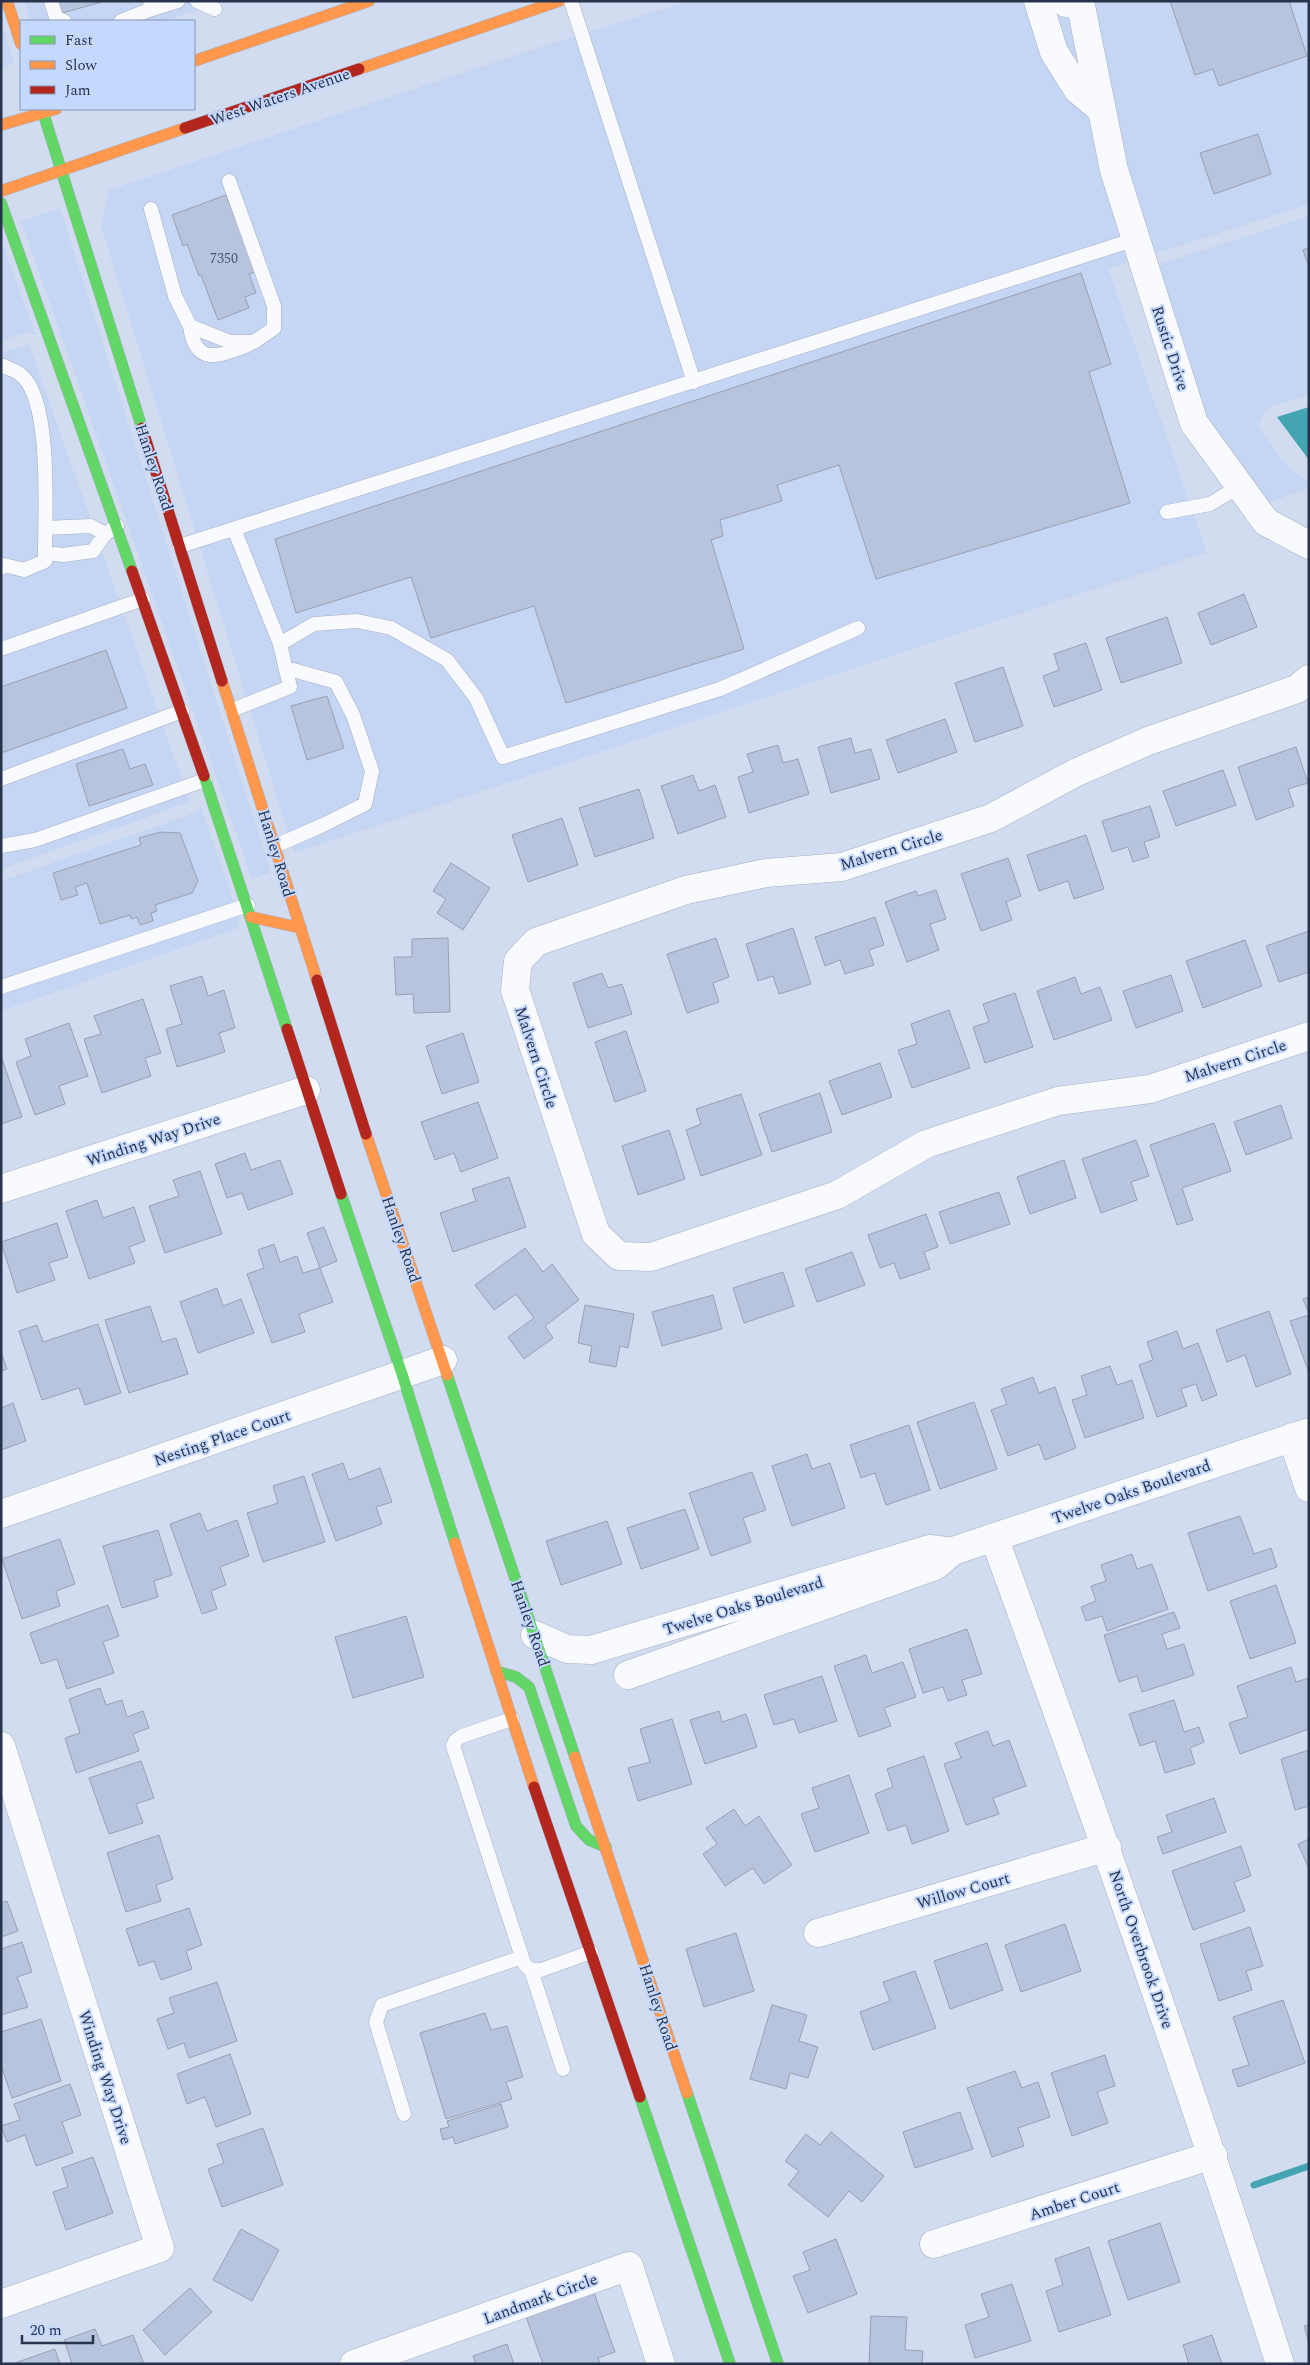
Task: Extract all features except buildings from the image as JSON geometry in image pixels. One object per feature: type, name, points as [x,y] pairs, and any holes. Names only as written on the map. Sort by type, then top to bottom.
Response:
[{"type":"main road","points":[[7,1],[20,41]]},
{"type":"main road","points":[[195,61],[369,1]]},
{"type":"main road","name":"West Waters Avenue","points":[[1,191],[559,1]]},
{"type":"main road","points":[[1,125],[43,111]]},
{"type":"main road","name":"Hanley Road","points":[[43,111],[60,170],[347,1076],[778,2364]]},
{"type":"main road","points":[[1,203],[118,526],[182,711],[306,1090],[402,1374],[496,1671],[730,2364]]},
{"type":"main road","points":[[249,911],[301,928]]},
{"type":"main road","points":[[496,1671],[516,1677],[529,1687],[576,1826],[588,1840],[606,1847]]},
{"type":"street","points":[[1038,1],[1054,52],[1078,90],[1101,109]]},
{"type":"street","name":"Rustic Drive","points":[[1082,7],[1114,170],[1194,423],[1266,522],[1309,545]]},
{"type":"street","name":"Malvern Circle","points":[[1309,679],[1297,689],[1139,745],[1077,772],[991,818],[842,867],[766,873],[686,890],[536,942],[518,961],[515,990],[596,1234],[619,1256],[651,1258],[838,1195],[926,1144],[1058,1101],[1150,1089],[1309,1036]]},
{"type":"street","name":"Winding Way Drive","points":[[1,1189],[306,1090]]},
{"type":"street","name":"Nesting Place Court","points":[[1,1514],[443,1360]]},
{"type":"street","points":[[1300,1435],[1309,1488]]},
{"type":"street","name":"Twelve Oaks Boulevard","points":[[628,1675],[936,1566],[953,1551],[1300,1435]]},
{"type":"street","name":"North Overbrook Drive","points":[[994,1537],[1107,1847],[1213,2156],[1280,2364]]},
{"type":"street","name":"Twelve Oaks Boulevard","points":[[535,1635],[567,1649],[585,1650],[604,1647],[930,1549],[953,1551]]},
{"type":"street","points":[[673,1625],[683,1656]]},
{"type":"street","name":"Winding Way Drive","points":[[1,1746],[160,2248],[1,2304]]},
{"type":"street","name":"Willow Court","points":[[818,1933],[1107,1847]]},
{"type":"street","name":"Amber Court","points":[[934,2244],[1213,2156]]},
{"type":"street","name":"Landmark Circle","points":[[354,2364],[629,2266],[661,2364]]},
{"type":"lane","points":[[50,1],[56,17],[62,20]]},
{"type":"lane","points":[[123,20],[150,6],[178,1]]},
{"type":"lane","points":[[197,1],[215,9]]},
{"type":"lane","points":[[571,1],[694,382]]},
{"type":"lane","points":[[1055,1],[1062,9],[1082,7]]},
{"type":"lane","points":[[150,209],[175,296],[190,326],[192,340],[199,351],[209,356],[228,353],[254,342],[274,328],[274,306],[229,181]]},
{"type":"lane","points":[[180,546],[1136,239]]},
{"type":"lane","points":[[190,326],[230,342],[254,342]]},
{"type":"lane","points":[[1,367],[4,366],[22,375],[40,409],[44,465],[45,528],[45,560],[24,570],[2,563]]},
{"type":"lane","points":[[1167,512],[1210,504],[1240,486]]},
{"type":"lane","points":[[45,528],[91,526],[105,534]]},
{"type":"lane","points":[[45,553],[63,555],[93,551],[105,534],[118,526]]},
{"type":"lane","points":[[232,710],[290,687],[280,644],[234,529]]},
{"type":"lane","points":[[1,649],[143,599]]},
{"type":"lane","points":[[280,644],[314,624],[357,621],[391,628],[447,660],[476,698],[503,757],[720,689],[858,628]]},
{"type":"lane","points":[[275,846],[323,826],[366,804],[372,771],[353,715],[336,682],[286,668]]},
{"type":"lane","points":[[1,779],[182,711]]},
{"type":"lane","points":[[1,846],[35,840],[205,780]]},
{"type":"lane","points":[[1,987],[249,911]]},
{"type":"lane","points":[[512,1719],[462,1736],[456,1740],[453,1746],[522,1957],[525,1965],[530,1970],[563,2069]]},
{"type":"lane","points":[[530,1970],[541,1970],[591,1952]]},
{"type":"lane","points":[[404,2114],[376,2022],[382,2005],[522,1957]]},
{"type":"shaded area","points":[[24,1],[226,1],[168,20],[31,20]]},
{"type":"shaded area","points":[[689,1],[1309,1],[1309,204],[1108,269],[1207,552],[294,853],[101,226],[109,190],[559,41]]},
{"type":"shaded area","points":[[1,23],[14,63],[1,68]]},
{"type":"shaded area","points":[[60,208],[271,872],[252,879],[21,221]]},
{"type":"shaded area","points":[[1309,216],[1309,395],[1266,410],[1259,424],[1264,435],[1287,466],[1309,483],[1309,488],[1267,503],[1205,417],[1157,265]]},
{"type":"shaded area","points":[[1,240],[36,335],[26,333],[1,340]]},
{"type":"shaded area","points":[[29,344],[190,802],[1,869],[1,353]]},
{"type":"shaded area","points":[[200,803],[239,918],[238,928],[1,1011],[1,881],[194,813],[199,809]]},
{"type":"water","points":[[1309,407],[1309,460],[1277,417]]},
{"type":"waterway","points":[[1254,2185],[1309,2166]]},
{"type":"traffic: fast","points":[[42,110],[142,428]]},
{"type":"traffic: fast","points":[[1,203],[132,571]]},
{"type":"traffic: fast","points":[[204,776],[287,1029]]},
{"type":"traffic: fast","points":[[341,1194],[402,1374],[455,1543]]},
{"type":"traffic: fast","points":[[447,1375],[575,1757]]},
{"type":"traffic: fast","points":[[496,1671],[516,1677],[529,1687],[576,1826],[589,1840],[606,1847]]},
{"type":"traffic: fast","points":[[687,2093],[778,2364]]},
{"type":"traffic: fast","points":[[640,2097],[730,2364]]},
{"type":"traffic: slow","points":[[7,1],[20,41]]},
{"type":"traffic: slow","points":[[195,61],[369,1]]},
{"type":"traffic: slow","points":[[359,69],[559,1]]},
{"type":"traffic: slow","points":[[1,125],[53,110]]},
{"type":"traffic: slow","points":[[1,191],[185,128]]},
{"type":"traffic: slow","points":[[222,681],[317,980]]},
{"type":"traffic: slow","points":[[251,917],[301,928]]},
{"type":"traffic: slow","points":[[366,1134],[447,1375]]},
{"type":"traffic: slow","points":[[455,1543],[534,1787]]},
{"type":"traffic: slow","points":[[575,1757],[687,2093]]},
{"type":"traffic: jam","points":[[185,128],[359,69]]},
{"type":"traffic: jam","points":[[142,428],[222,681]]},
{"type":"traffic: jam","points":[[132,571],[204,776]]},
{"type":"traffic: jam","points":[[317,980],[366,1134]]},
{"type":"traffic: jam","points":[[287,1029],[341,1194]]},
{"type":"traffic: jam","points":[[534,1787],[640,2097]]}]
